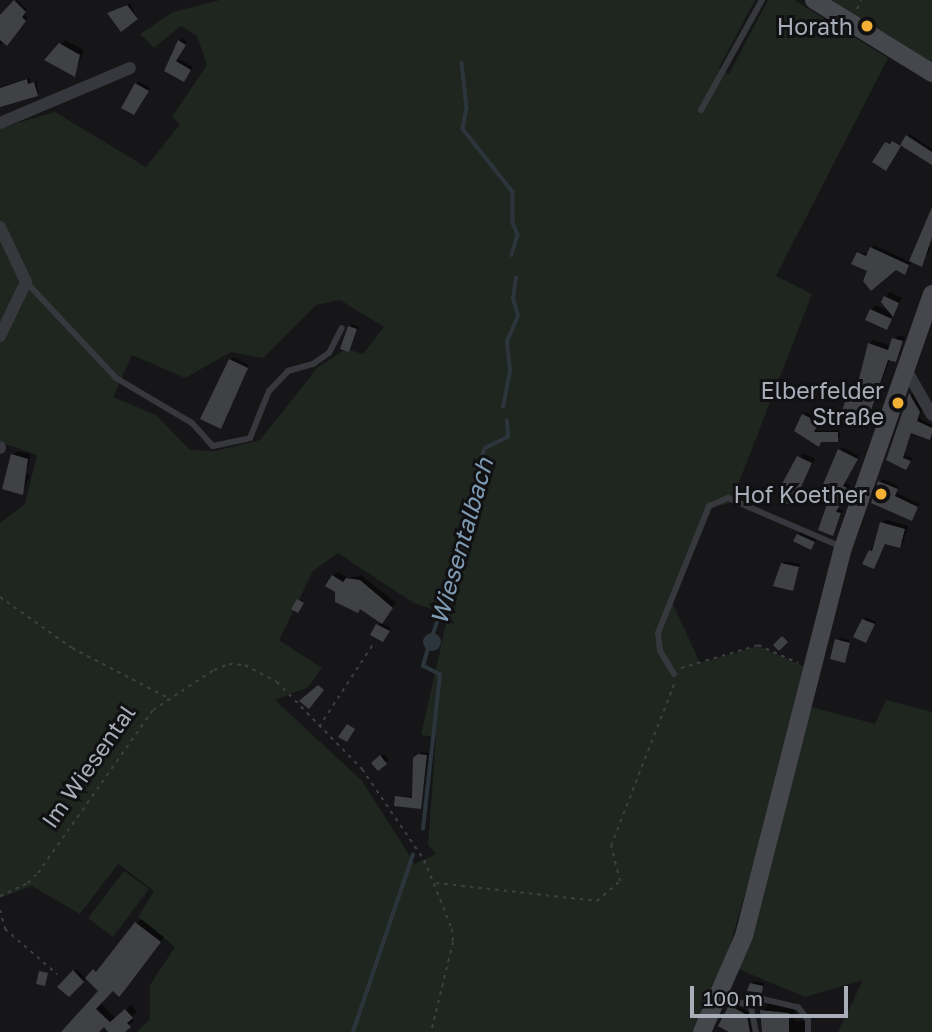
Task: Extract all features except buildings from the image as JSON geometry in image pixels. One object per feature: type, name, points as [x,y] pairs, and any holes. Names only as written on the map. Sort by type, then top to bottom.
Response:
[{"type":"main road","points":[[814,0],[932,73]]},
{"type":"main road","points":[[702,1032],[736,961],[761,877],[843,548],[932,294]]},
{"type":"street","points":[[0,123],[130,68]]},
{"type":"street","points":[[0,227],[26,282],[0,336]]},
{"type":"street","points":[[905,368],[932,415]]},
{"type":"lane","points":[[701,110],[762,0]]},
{"type":"lane","points":[[26,282],[116,378],[192,423],[213,446],[250,438],[269,391],[288,372],[313,364],[329,353],[342,328]]},
{"type":"lane","points":[[674,677],[660,651],[658,633],[709,506],[717,500],[728,498],[843,548]]},
{"type":"lane","points":[[720,994],[751,1007]]},
{"type":"lane","points":[[751,1007],[762,999],[798,1007],[808,1020],[808,1032]]},
{"type":"lane","points":[[751,1007],[756,1032]]},
{"type":"path","points":[[0,597],[72,648],[168,698]]},
{"type":"path","points":[[319,727],[374,643]]},
{"type":"path","points":[[680,668],[758,645],[803,665]]},
{"type":"path","name":"Im Wiesental","points":[[0,895],[28,883],[38,873],[153,710],[214,670],[229,664],[245,665],[277,682],[362,769],[411,839],[435,883],[453,942],[431,1032]]},
{"type":"path","points":[[435,883],[597,901],[620,881],[611,846],[674,677]]},
{"type":"path","points":[[0,910],[5,929],[57,974]]},
{"type":"shaded area","points":[[220,0],[755,0],[719,68],[729,74],[768,0],[794,0],[888,58],[776,276],[812,294],[734,495],[730,503],[712,508],[672,602],[700,663],[758,646],[803,666],[779,776],[727,956],[692,1032],[137,1032],[150,1019],[150,985],[175,947],[138,917],[154,891],[118,864],[80,914],[32,886],[0,898],[0,523],[25,504],[37,455],[0,442],[0,128],[55,112],[146,167],[180,124],[172,117],[207,65],[197,36],[181,26],[154,48],[140,34],[173,12]],"holes":[[[340,300],[384,327],[363,354],[346,349],[318,367],[260,440],[215,451],[190,450],[156,415],[113,397],[132,355],[185,378],[231,352],[263,358],[316,305]],[[338,553],[412,602],[448,615],[421,735],[436,737],[428,845],[436,854],[415,864],[362,781],[275,700],[308,687],[322,668],[279,640],[313,571]]]},
{"type":"shaded area","points":[[831,0],[932,0],[932,62],[890,37]]},
{"type":"shaded area","points":[[428,633],[436,633],[441,642],[439,649],[428,651],[423,646],[423,638]]},
{"type":"shaded area","points":[[886,700],[932,712],[932,1032],[838,1032],[863,980],[805,997],[738,969],[808,706],[875,724]]},
{"type":"shaded area","points":[[124,871],[149,889],[113,937],[88,918]]},
{"type":"waterway","name":"Wiesentalbach","points":[[462,63],[467,108],[463,129],[513,192],[513,223],[518,235],[512,255]]},
{"type":"waterway","name":"Wiesentalbach","points":[[503,407],[510,371],[507,341],[518,316],[513,299],[516,278]]},
{"type":"waterway","name":"Wiesentalbach","points":[[433,634],[465,537],[478,466],[485,448],[508,437],[507,421]]},
{"type":"waterway","name":"Wiesentalbach","points":[[423,829],[440,675],[423,666],[428,648]]},
{"type":"waterway","name":"Wiesentalbach","points":[[353,1032],[413,855]]},
{"type":"place","name":"Horath","points":[[867,26]]},
{"type":"place","name":"Elberfelder Straße","points":[[898,403]]},
{"type":"place","name":"Hof Koether","points":[[881,494]]}]
